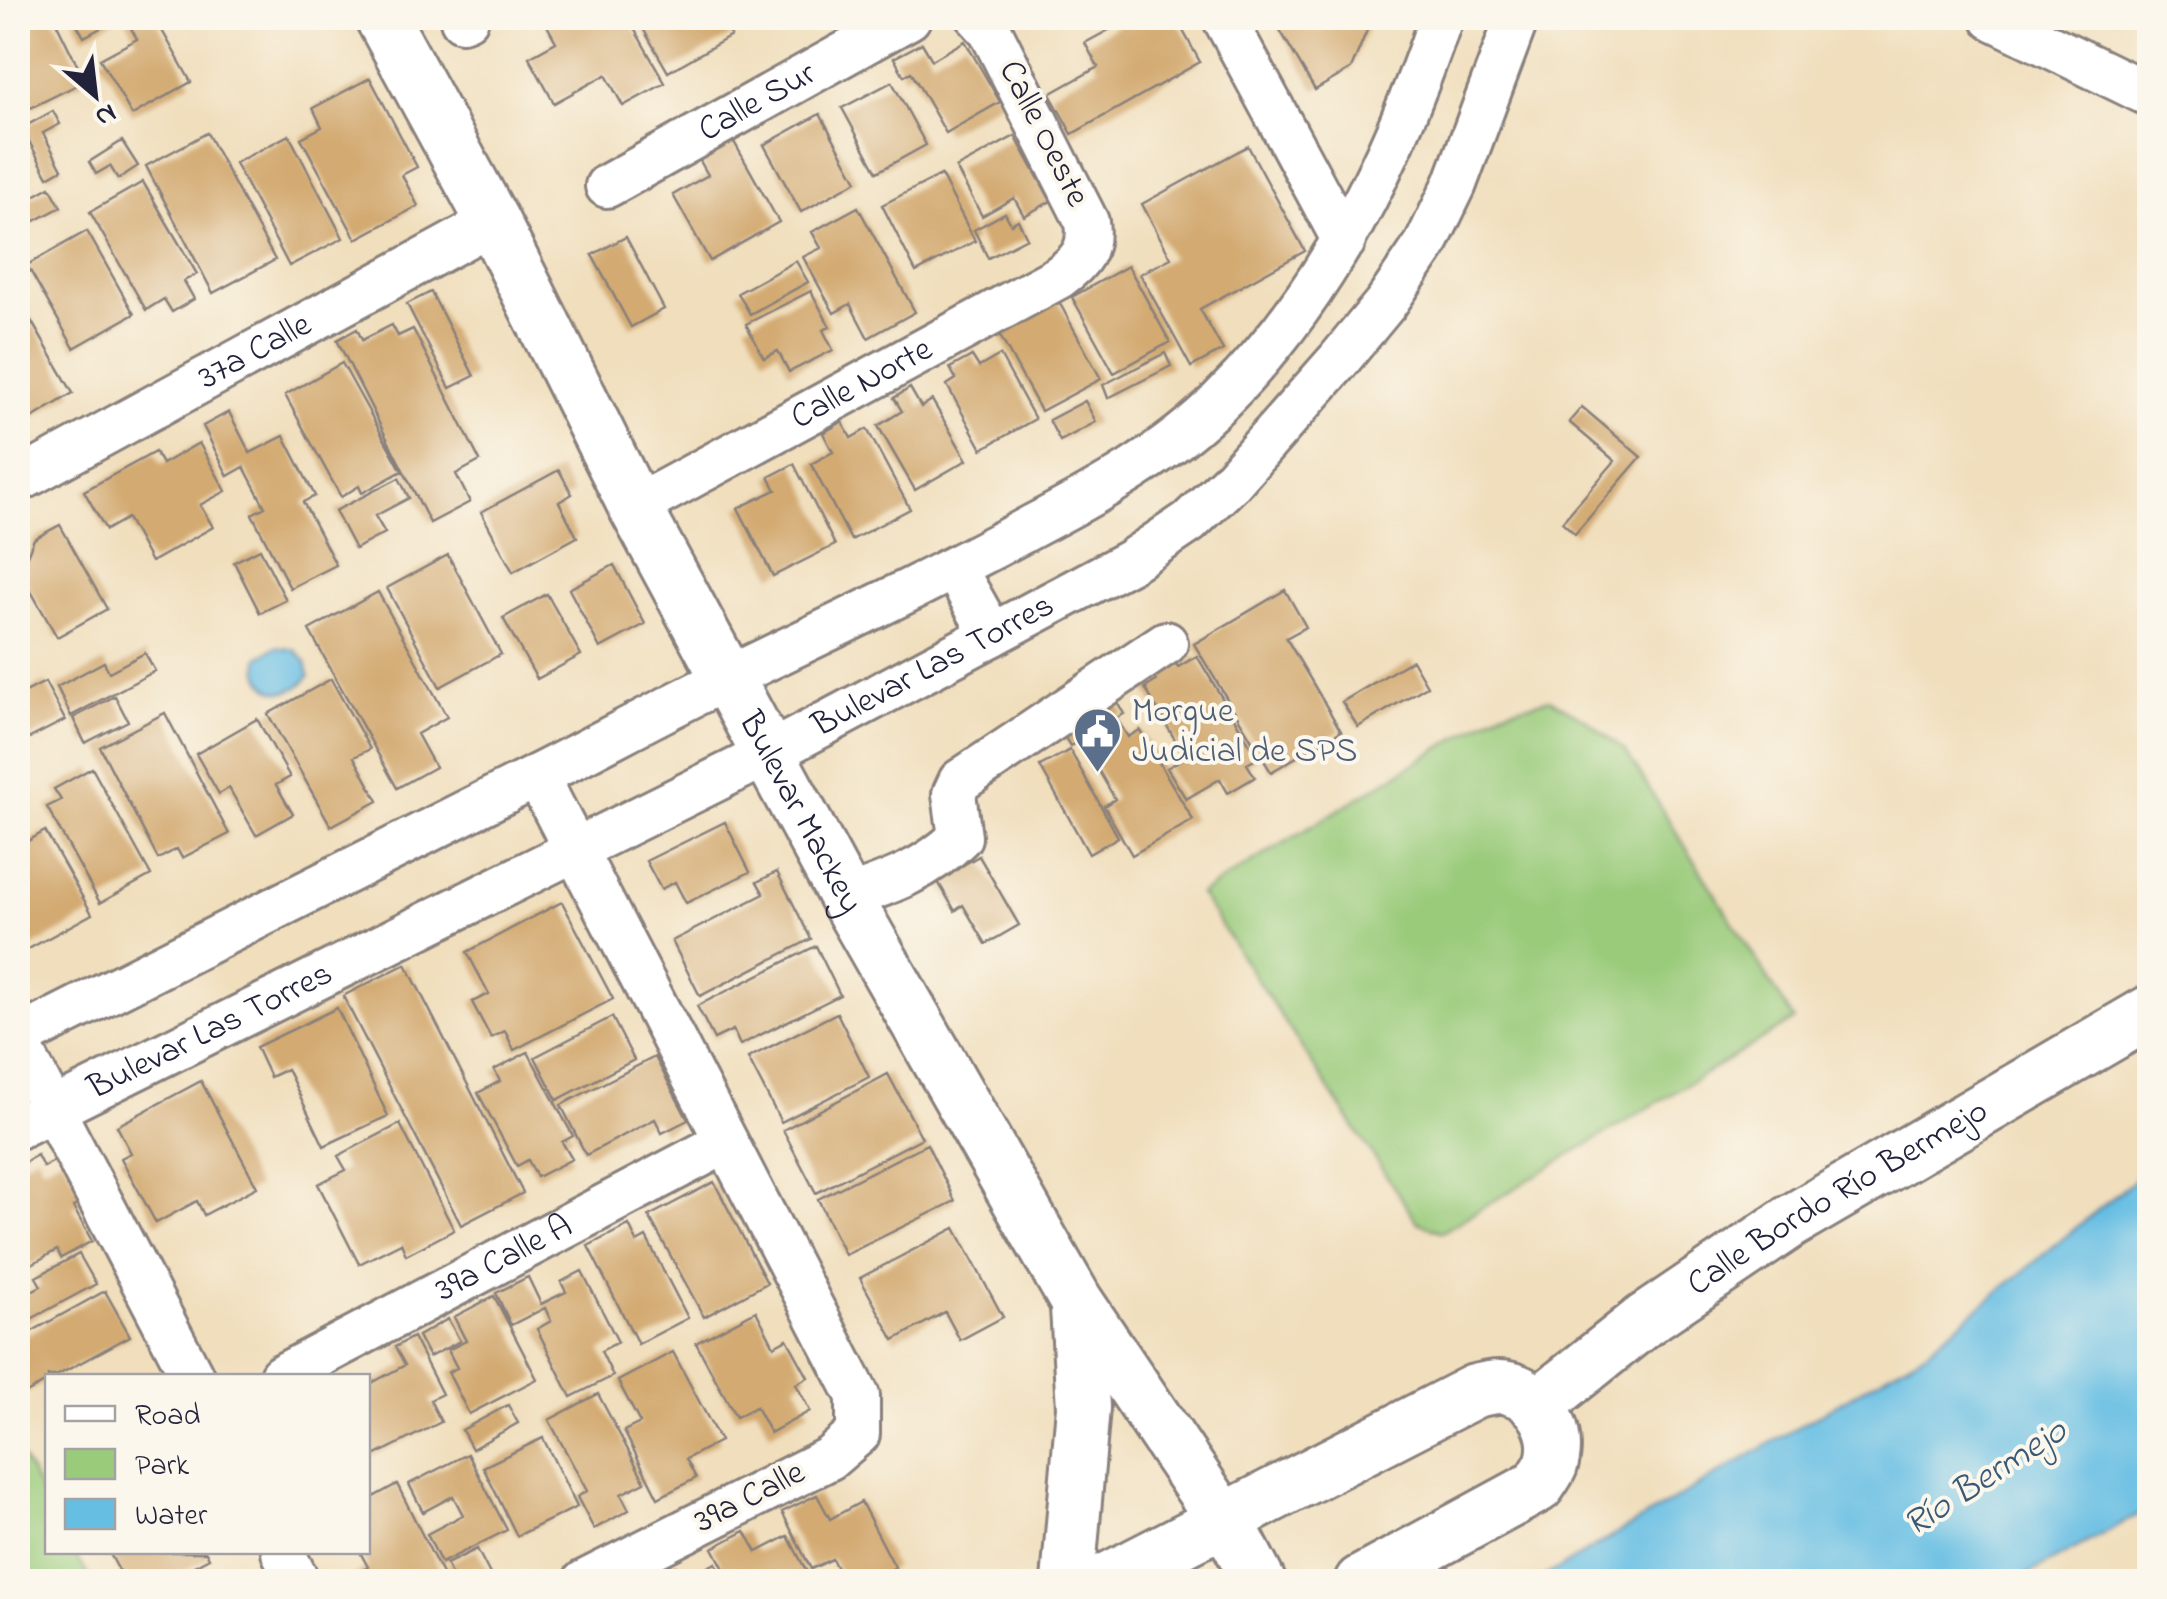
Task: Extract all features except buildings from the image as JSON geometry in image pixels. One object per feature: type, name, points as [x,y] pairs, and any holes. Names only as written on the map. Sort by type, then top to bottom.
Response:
[{"type":"main road","name":"Bulevar Mackey","points":[[382,18],[493,222],[726,679],[846,898],[1076,1301],[1241,1549]]},
{"type":"main road","name":"Calle Bordo Río Bermejo","points":[[1538,1405],[1644,1320],[1790,1222],[2150,1012]]},
{"type":"main road","points":[[1068,1582],[1083,1407],[1076,1301]]},
{"type":"main road","points":[[1104,1582],[1241,1549],[1475,1391],[1508,1388],[1538,1405],[1550,1424],[1554,1444],[1551,1466],[1538,1486],[1360,1582]]},
{"type":"street","name":"Calle Sur","points":[[607,186],[909,18]]},
{"type":"street","name":"Calle Oeste","points":[[979,18],[990,30],[1087,222],[1090,241],[1083,256]]},
{"type":"street","points":[[1224,18],[1344,241]]},
{"type":"street","points":[[191,1374],[34,1119],[18,1040],[726,679],[955,568],[1094,494],[1169,446],[1220,402],[1266,352],[1344,241],[1389,153],[1441,18]]},
{"type":"street","name":"Bulevar Las Torres","points":[[34,1119],[768,754],[1131,561],[1189,522],[1231,482],[1338,361],[1386,303],[1426,244],[1455,184],[1517,18]]},
{"type":"street","points":[[1992,18],[2150,95]]},
{"type":"street","name":"37a Calle","points":[[18,481],[493,222]]},
{"type":"street","name":"Calle Norte","points":[[636,508],[1059,277],[1083,256]]},
{"type":"street","points":[[955,568],[992,636]]},
{"type":"street","points":[[846,898],[911,875],[948,850],[960,838],[954,794],[960,782],[1166,643]]},
{"type":"street","points":[[537,776],[726,1142]]},
{"type":"street","name":"39a Calle A","points":[[285,1374],[726,1142]]},
{"type":"street","name":"39a Calle","points":[[584,1582],[830,1458],[858,1434],[858,1396],[726,1142]]},
{"type":"street","points":[[283,1554],[298,1582]]},
{"type":"green space","points":[[1550,699],[1585,719],[1625,750],[1794,1020],[1442,1232],[1417,1222],[1200,894],[1501,711]]},
{"type":"green space","points":[[18,1450],[45,1499],[45,1554],[75,1554],[91,1581],[18,1581]]},
{"type":"water","points":[[276,647],[295,650],[306,662],[309,676],[292,690],[274,690],[261,679],[259,657]]},
{"type":"water","name":"Río Bermejo","points":[[2149,1168],[2149,1509],[2015,1581],[1537,1581],[1925,1352]]},
{"type":"place","name":"Morgue Judicial de SPS","points":[[1097,774]]}]
